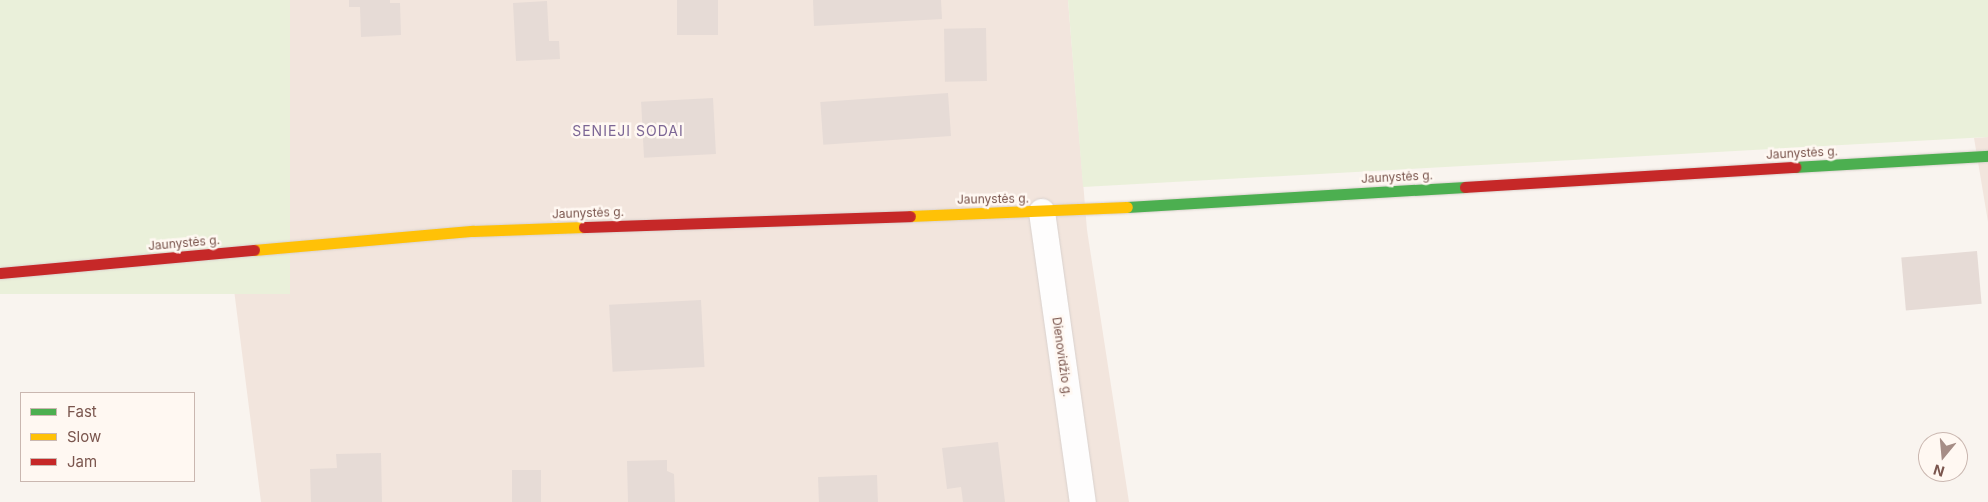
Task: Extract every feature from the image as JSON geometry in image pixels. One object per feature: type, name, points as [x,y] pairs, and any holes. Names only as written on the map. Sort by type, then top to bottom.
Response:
[{"type":"street","name":"Jaunystės g.","points":[[0,273],[472,231],[1042,212],[1988,156]]},
{"type":"street","name":"Dienovidžio g.","points":[[1042,212],[1083,502]]},
{"type":"shaded area","points":[[290,0],[1068,0],[1087,230],[1129,502],[261,502],[233,282],[279,280]]},
{"type":"shaded area","points":[[1988,137],[1988,222],[1974,138]]},
{"type":"green space","points":[[0,0],[290,0],[290,294],[0,294]]},
{"type":"green space","points":[[1068,0],[1988,0],[1988,137],[1083,187]]},
{"type":"building","points":[[349,0],[390,0],[390,3],[400,3],[401,35],[361,37],[360,7],[349,7]]},
{"type":"building","points":[[677,0],[718,0],[718,35],[677,35]]},
{"type":"building","points":[[813,0],[941,0],[942,19],[814,26]]},
{"type":"building","points":[[547,1],[549,41],[559,41],[560,59],[516,61],[513,3]]},
{"type":"building","points":[[986,28],[987,81],[945,82],[944,29]]},
{"type":"building","points":[[948,93],[951,136],[823,145],[820,102]]},
{"type":"building","points":[[713,98],[716,154],[644,158],[641,102]]},
{"type":"building","points":[[1977,251],[1982,304],[1906,310],[1901,258]]},
{"type":"building","points":[[701,300],[705,367],[613,372],[609,305]]},
{"type":"building","points":[[998,442],[1005,502],[963,502],[961,487],[947,489],[942,448]]},
{"type":"building","points":[[381,453],[382,502],[311,502],[310,469],[337,468],[336,454]]},
{"type":"building","points":[[667,460],[667,471],[674,474],[675,502],[628,502],[627,461]]},
{"type":"building","points":[[512,470],[541,470],[541,502],[512,502]]},
{"type":"building","points":[[877,475],[878,502],[819,502],[818,477]]},
{"type":"traffic: fast","points":[[1795,167],[1988,156]]},
{"type":"traffic: fast","points":[[1127,207],[1465,187]]},
{"type":"traffic: slow","points":[[910,216],[1127,207]]},
{"type":"traffic: slow","points":[[254,250],[473,231],[584,227]]},
{"type":"traffic: jam","points":[[1465,187],[1795,167]]},
{"type":"traffic: jam","points":[[584,227],[910,216]]},
{"type":"traffic: jam","points":[[0,273],[254,250]]},
{"type":"district","name":"SENIEJI SODAI","points":[[628,131]]}]
